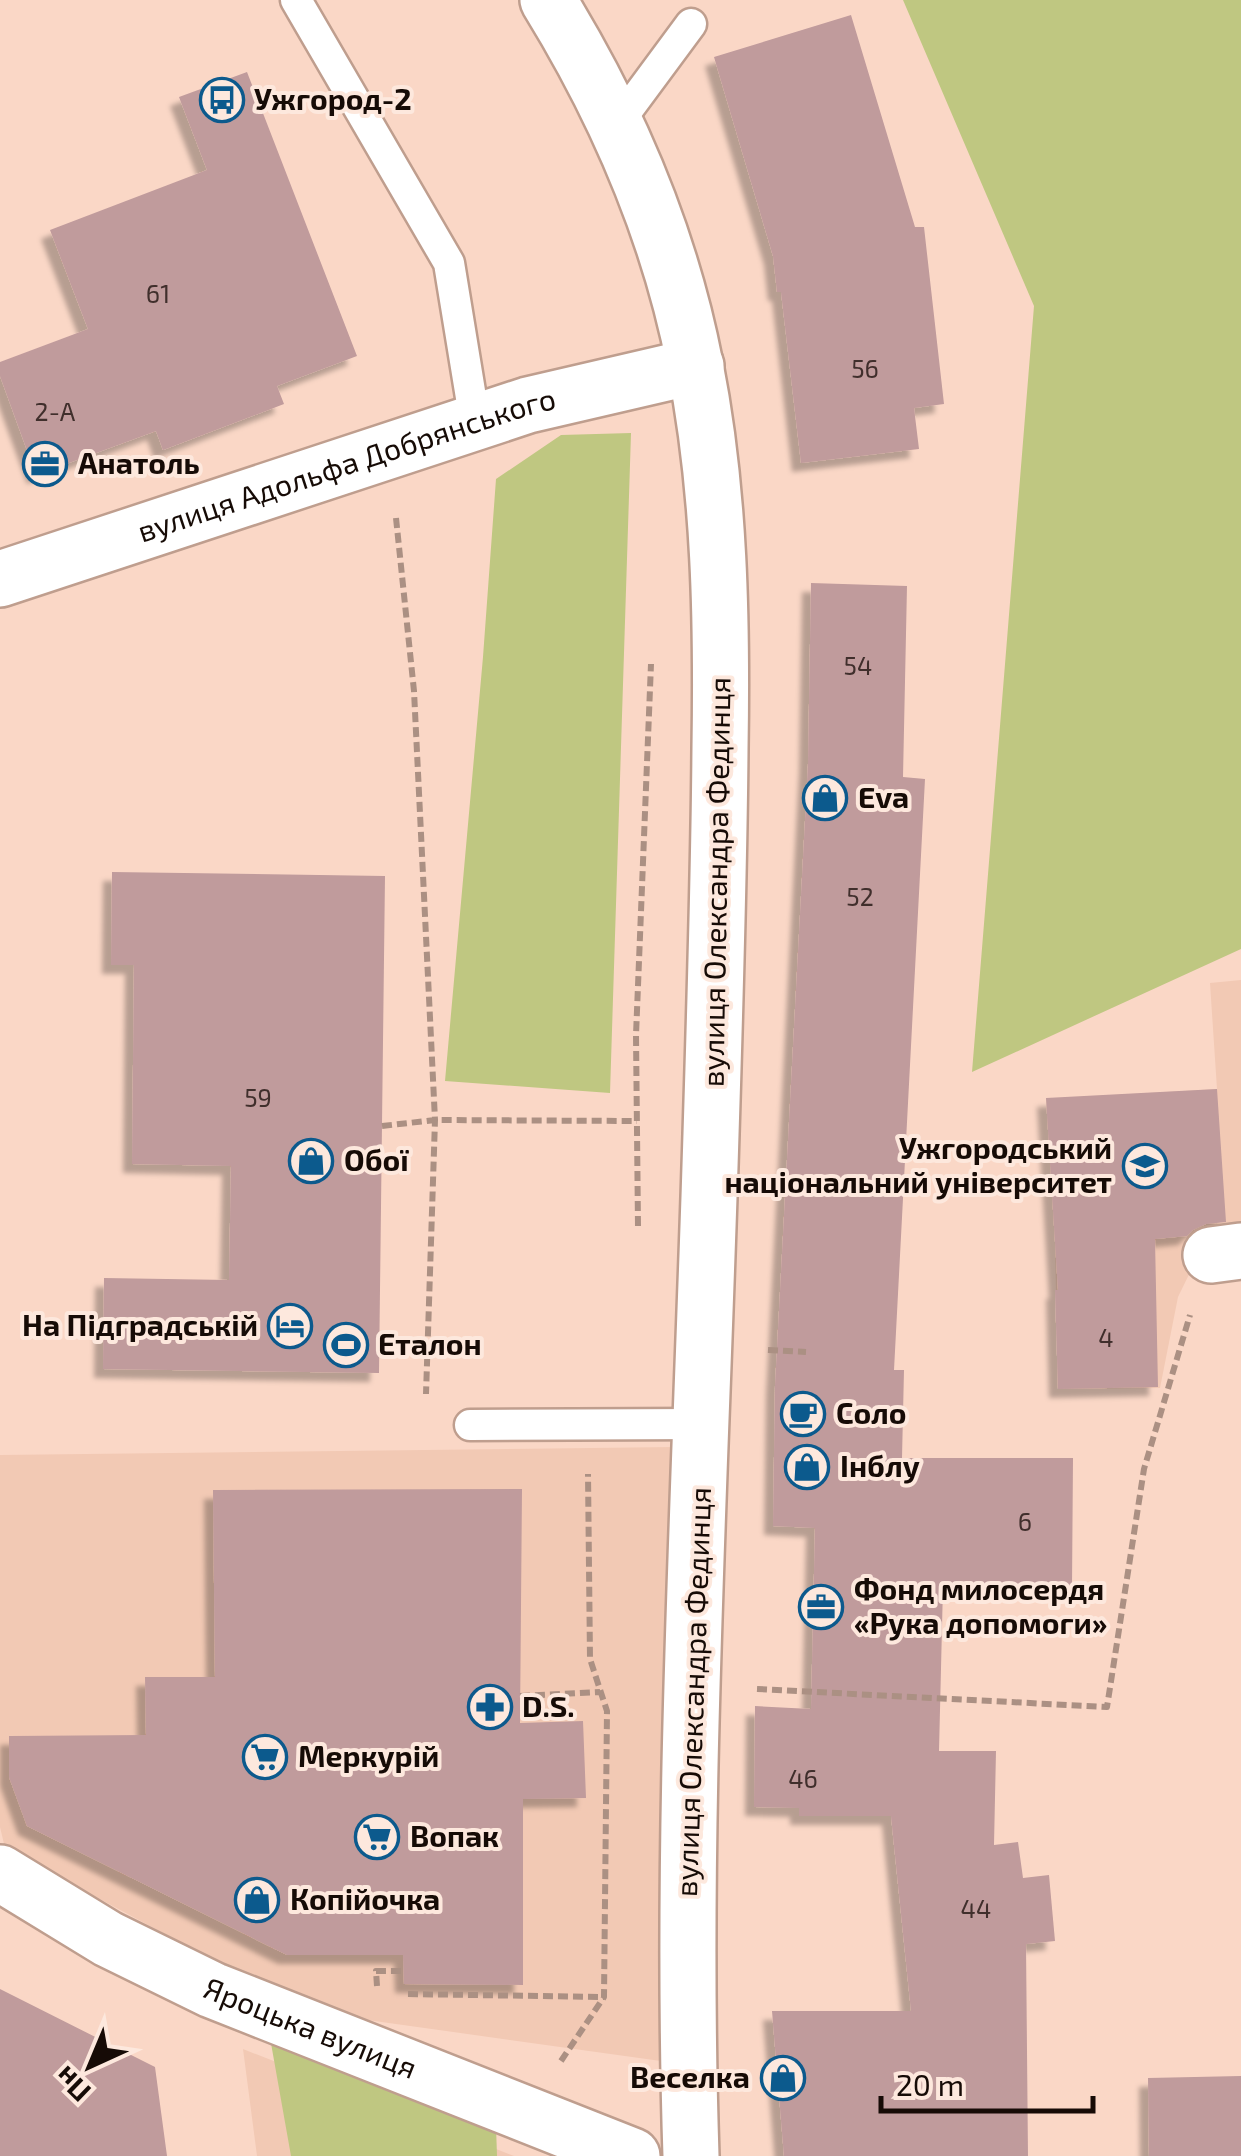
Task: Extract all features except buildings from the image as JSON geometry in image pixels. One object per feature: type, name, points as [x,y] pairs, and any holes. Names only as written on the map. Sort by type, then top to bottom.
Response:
[{"type":"street","name":"вулиця Олександра Фединця","points":[[548,0],[587,63],[617,124],[670,265],[696,366],[716,509],[722,643],[720,833],[691,1694],[687,2015],[691,2156]]},
{"type":"street","name":"вулиця Адольфа Добрянського","points":[[0,579],[528,405],[696,366]]},
{"type":"street","name":"Яроцька вулиця","points":[[0,1873],[108,1939],[212,1990],[632,2156]]},
{"type":"lane","points":[[296,0],[449,263],[475,422]]},
{"type":"lane","points":[[617,124],[691,24]]},
{"type":"lane","points":[[470,1425],[703,1424]]},
{"type":"path","points":[[389,451],[414,690],[435,1120],[425,1406]]},
{"type":"path","points":[[638,1234],[636,1035],[651,647]]},
{"type":"path","points":[[382,1126],[435,1120],[637,1121]]},
{"type":"path","points":[[745,1688],[1107,1706],[1144,1469],[1180,1342],[1226,1253]]},
{"type":"path","points":[[778,1350],[806,1352]]},
{"type":"path","points":[[525,2115],[604,1997],[607,1711],[590,1659],[586,1425]]},
{"type":"path","points":[[520,1696],[600,1692]]},
{"type":"path","points":[[378,1994],[376,1970],[403,1971]]},
{"type":"path","points":[[397,1994],[604,1997]]},
{"type":"shaded area","name":"Ужгородський національний університет","points":[[1241,980],[1241,1234],[1198,1256],[1178,1297],[1160,1388],[1058,1389],[1046,1099],[1217,1089],[1210,983]]},
{"type":"shaded area","points":[[675,1447],[668,2062],[310,2012],[5,1848],[0,1827],[0,1455]]},
{"type":"shaded area","points":[[243,2049],[514,2156],[257,2156]]},
{"type":"green space","points":[[903,0],[1241,0],[1241,949],[972,1072],[1034,306]]},
{"type":"green space","points":[[631,433],[610,1093],[445,1081],[496,479],[561,435]]},
{"type":"green space","points":[[269,2032],[496,2126],[497,2156],[291,2156]]},
{"type":"place","name":"Ужгород-2","points":[[222,100]]},
{"type":"place","name":"Анатоль","points":[[45,464]]},
{"type":"place","name":"Eva","points":[[825,798]]},
{"type":"place","name":"Обої","points":[[311,1161]]},
{"type":"place","name":"Ужгородський національний університет","points":[[1145,1166]]},
{"type":"place","name":"На Підградській","points":[[290,1326]]},
{"type":"place","name":"Еталон","points":[[346,1345]]},
{"type":"place","name":"Соло","points":[[803,1414]]},
{"type":"place","name":"Інблу","points":[[807,1467]]},
{"type":"place","name":"Фонд милосердя «Рука допомоги»","points":[[821,1607]]},
{"type":"place","name":"D.S.","points":[[490,1707]]},
{"type":"place","name":"Меркурій","points":[[265,1757]]},
{"type":"place","name":"Вопак","points":[[377,1837]]},
{"type":"place","name":"Копійочка","points":[[257,1900]]},
{"type":"place","name":"Веселка","points":[[783,2078]]}]
